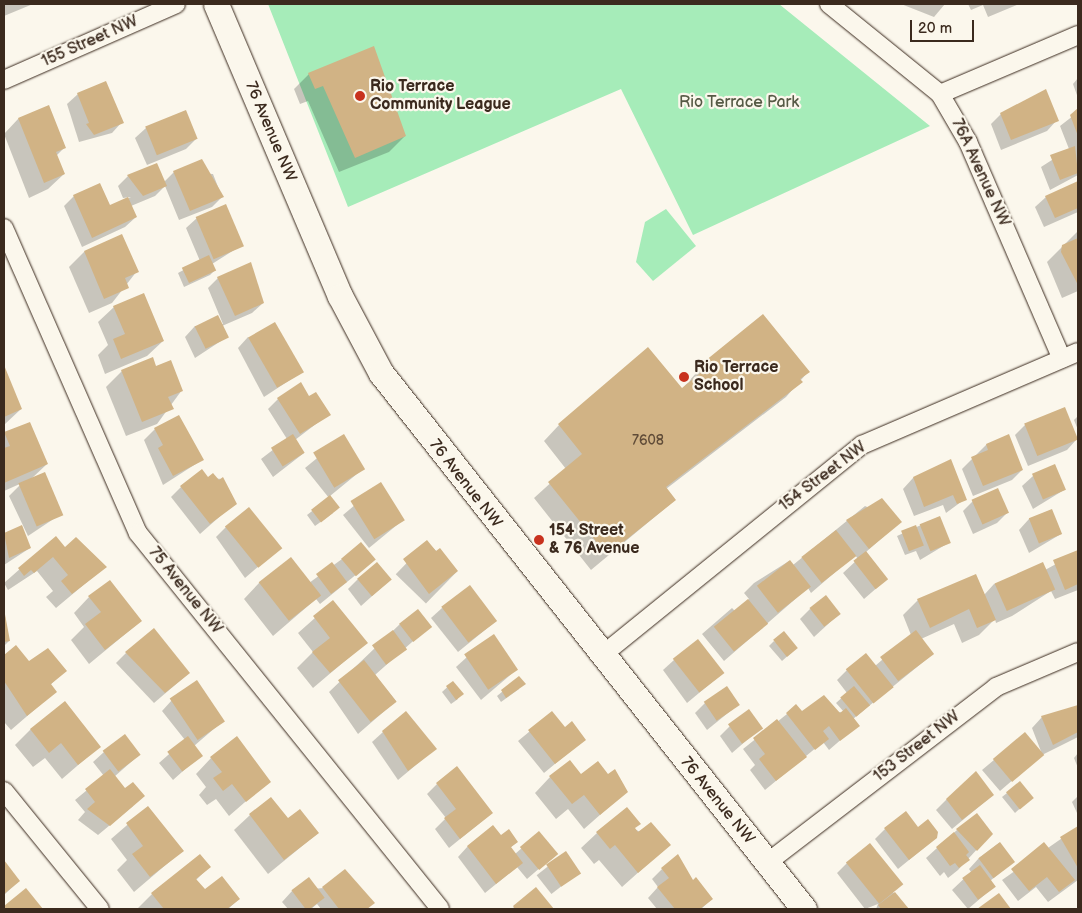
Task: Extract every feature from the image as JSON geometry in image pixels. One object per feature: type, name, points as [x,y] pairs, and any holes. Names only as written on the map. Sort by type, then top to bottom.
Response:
[{"type":"street","name":"155 Street NW","points":[[4,80],[176,4]]},
{"type":"street","name":"76 Avenue NW","points":[[216,4],[340,296],[381,372],[601,656],[804,909]]},
{"type":"street","name":"76A Avenue NW","points":[[829,4],[940,94],[968,142],[1062,359]]},
{"type":"street","points":[[940,94],[1078,36]]},
{"type":"street","name":"75 Avenue NW","points":[[4,228],[138,533],[440,909]]},
{"type":"street","name":"154 Street NW","points":[[601,656],[848,454],[888,432],[1078,352]]},
{"type":"street","name":"153 Street NW","points":[[767,863],[996,687],[1078,652]]},
{"type":"street","points":[[4,791],[100,909]]},
{"type":"green space","name":"Rio Terrace Park","points":[[268,4],[779,4],[930,126],[693,235],[621,89],[348,207]]},
{"type":"green space","points":[[666,209],[696,246],[653,281],[636,262],[645,222]]},
{"type":"building","name":"Rio Terrace Community League","points":[[374,46],[406,136],[355,158],[323,86],[315,89],[308,73]]},
{"type":"building","points":[[106,81],[124,123],[94,135],[86,124],[89,123],[77,93]]},
{"type":"building","points":[[1046,89],[1059,121],[1011,140],[1000,113]]},
{"type":"building","points":[[49,105],[66,148],[56,152],[65,174],[44,183],[18,118]]},
{"type":"building","points":[[1078,108],[1078,136],[1070,115]]},
{"type":"building","points":[[186,110],[198,139],[157,155],[145,126]]},
{"type":"building","points":[[1075,146],[1078,173],[1060,180],[1050,155]]},
{"type":"building","points":[[202,159],[224,197],[190,211],[173,171]]},
{"type":"building","points":[[157,163],[167,186],[143,196],[127,175]]},
{"type":"building","points":[[1078,181],[1078,208],[1055,218],[1045,196]]},
{"type":"building","points":[[100,183],[110,205],[128,197],[137,217],[92,238],[73,195]]},
{"type":"building","points":[[226,204],[244,246],[214,259],[196,217]]},
{"type":"building","points":[[122,234],[139,272],[125,278],[129,288],[104,299],[84,251]]},
{"type":"building","points":[[1078,238],[1078,285],[1061,252],[1062,245]]},
{"type":"building","points":[[209,255],[216,270],[189,283],[182,268]]},
{"type":"building","points":[[251,262],[264,303],[235,316],[217,277]]},
{"type":"building","points":[[144,293],[164,341],[121,359],[113,339],[125,334],[113,306]]},
{"type":"building","points":[[763,314],[810,372],[800,379],[803,382],[666,487],[676,500],[607,555],[548,482],[582,454],[558,424],[648,347],[682,388],[709,366],[705,361]]},
{"type":"building","points":[[218,315],[229,337],[206,349],[195,326]]},
{"type":"building","points":[[275,322],[304,372],[277,388],[248,338]]},
{"type":"building","points":[[153,357],[156,366],[171,360],[183,391],[168,397],[174,409],[142,422],[121,370]]},
{"type":"building","points":[[4,365],[22,409],[4,417]]},
{"type":"building","points":[[301,382],[309,396],[316,392],[331,415],[300,434],[277,398]]},
{"type":"building","points":[[1065,407],[1078,439],[1037,456],[1024,423]]},
{"type":"building","points":[[179,415],[204,460],[173,476],[158,448],[163,445],[154,428]]},
{"type":"building","points":[[30,422],[48,464],[4,483],[4,448],[10,446],[4,432]]},
{"type":"building","points":[[293,434],[305,453],[283,466],[271,448]]},
{"type":"building","points":[[344,434],[365,469],[334,488],[313,453]]},
{"type":"building","points":[[1009,434],[1023,470],[983,486],[971,457],[988,450],[986,444]]},
{"type":"building","points":[[951,459],[967,500],[957,504],[953,495],[924,507],[913,477]]},
{"type":"building","points":[[1055,464],[1066,490],[1043,500],[1032,474]]},
{"type":"building","points":[[202,469],[208,477],[213,473],[219,480],[223,477],[237,504],[210,524],[180,486]]},
{"type":"building","points":[[45,472],[63,515],[37,527],[18,483]]},
{"type":"building","points":[[381,482],[405,520],[374,539],[350,501]]},
{"type":"building","points":[[998,488],[1009,513],[982,524],[972,500]]},
{"type":"building","points":[[330,495],[340,508],[321,522],[311,510]]},
{"type":"building","points":[[882,498],[902,522],[869,549],[846,520]]},
{"type":"building","points":[[249,507],[282,548],[258,568],[225,527]]},
{"type":"building","points":[[1052,509],[1062,534],[1039,543],[1029,518]]},
{"type":"building","points":[[940,516],[951,543],[930,551],[920,524]]},
{"type":"building","points":[[22,525],[31,548],[9,558],[4,533]]},
{"type":"building","points":[[916,525],[924,546],[909,551],[901,531]]},
{"type":"building","points":[[836,530],[856,556],[822,583],[801,557]]},
{"type":"building","points":[[56,536],[65,547],[76,537],[107,567],[72,594],[61,581],[68,575],[53,557],[34,573],[31,570],[24,576],[18,568]]},
{"type":"building","points":[[427,540],[436,551],[440,548],[458,571],[429,594],[403,559]]},
{"type":"building","points":[[361,542],[376,560],[356,576],[341,559]]},
{"type":"building","points":[[1078,550],[1078,584],[1065,590],[1053,560]]},
{"type":"building","points":[[866,551],[888,579],[876,589],[853,561]]},
{"type":"building","points":[[291,557],[321,596],[289,621],[259,582]]},
{"type":"building","points":[[790,560],[811,587],[778,613],[757,586]]},
{"type":"building","points":[[332,562],[347,582],[331,594],[316,574]]},
{"type":"building","points":[[377,562],[392,580],[372,596],[357,579]]},
{"type":"building","points":[[1043,562],[1055,589],[1007,611],[995,584]]},
{"type":"building","points":[[976,574],[996,620],[977,628],[969,609],[930,628],[917,599]]},
{"type":"building","points":[[110,580],[142,621],[105,650],[85,624],[101,612],[88,596]]},
{"type":"building","points":[[470,585],[497,621],[468,643],[441,607]]},
{"type":"building","points":[[826,595],[841,614],[824,627],[809,608]]},
{"type":"building","points":[[748,599],[768,624],[734,652],[714,627]]},
{"type":"building","points":[[333,600],[368,643],[330,673],[312,652],[330,638],[313,616]]},
{"type":"building","points":[[4,609],[10,641],[4,642]]},
{"type":"building","points":[[418,609],[432,627],[413,642],[399,624]]},
{"type":"building","points":[[154,628],[190,673],[165,693],[125,652]]},
{"type":"building","points":[[393,630],[407,649],[386,665],[372,645]]},
{"type":"building","points":[[916,630],[934,654],[898,681],[880,657]]},
{"type":"building","points":[[784,631],[798,648],[787,657],[773,640]]},
{"type":"building","points":[[494,634],[518,670],[488,690],[464,654]]},
{"type":"building","points":[[698,639],[724,673],[699,693],[673,659]]},
{"type":"building","points":[[16,645],[29,661],[48,648],[67,671],[51,684],[57,692],[27,716],[4,681],[4,655]]},
{"type":"building","points":[[866,653],[894,687],[873,704],[846,669]]},
{"type":"building","points":[[364,660],[397,702],[371,722],[338,680]]},
{"type":"building","points":[[519,676],[526,684],[506,698],[501,690]]},
{"type":"building","points":[[197,680],[225,721],[198,740],[170,698]]},
{"type":"building","points":[[453,681],[464,694],[456,700],[446,686]]},
{"type":"building","points":[[727,686],[740,705],[717,721],[704,702]]},
{"type":"building","points":[[854,686],[870,705],[856,717],[840,698]]},
{"type":"building","points":[[824,695],[840,713],[846,708],[860,726],[840,741],[829,726],[823,731],[829,739],[815,750],[786,713],[796,704],[802,711]]},
{"type":"building","points":[[65,701],[101,747],[78,765],[61,743],[49,753],[30,729]]},
{"type":"building","points":[[1078,705],[1078,732],[1053,745],[1041,716]]},
{"type":"building","points":[[749,709],[763,728],[742,744],[728,724]]},
{"type":"building","points":[[406,711],[437,749],[408,771],[382,731]]},
{"type":"building","points":[[552,711],[565,727],[572,721],[586,740],[555,764],[528,730]]},
{"type":"building","points":[[777,719],[807,757],[776,781],[759,759],[765,754],[753,738]]},
{"type":"building","points":[[1025,732],[1044,755],[1012,782],[993,759]]},
{"type":"building","points":[[125,734],[141,755],[118,772],[103,751]]},
{"type":"building","points":[[188,736],[203,756],[182,772],[167,752]]},
{"type":"building","points":[[237,736],[271,782],[246,802],[232,784],[223,791],[213,778],[222,772],[210,757]]},
{"type":"building","points":[[570,760],[581,774],[598,761],[608,774],[615,769],[628,792],[600,815],[584,795],[572,804],[549,776]]},
{"type":"building","points":[[457,766],[493,813],[460,839],[444,818],[456,809],[436,783]]},
{"type":"building","points":[[110,769],[125,788],[133,782],[145,796],[110,826],[87,809],[95,802],[85,789]]},
{"type":"building","points":[[976,771],[994,795],[962,820],[946,799]]},
{"type":"building","points":[[1020,781],[1034,798],[1020,809],[1006,792]]},
{"type":"building","points":[[271,797],[288,818],[300,809],[319,833],[284,860],[249,814]]},
{"type":"building","points":[[148,806],[184,851],[150,877],[132,854],[143,846],[126,823]]},
{"type":"building","points":[[627,807],[641,824],[635,828],[638,832],[651,822],[671,845],[638,873],[615,845],[610,849],[596,832]]},
{"type":"building","points":[[906,811],[918,827],[928,819],[938,832],[937,838],[909,860],[884,828]]},
{"type":"building","points":[[977,813],[993,834],[977,851],[956,829]]},
{"type":"building","points":[[493,825],[501,835],[509,829],[518,842],[511,847],[523,863],[496,884],[467,846]]},
{"type":"building","points":[[1078,826],[1078,868],[1060,837]]},
{"type":"building","points":[[539,831],[558,854],[539,870],[520,847]]},
{"type":"building","points":[[954,832],[969,852],[966,855],[970,860],[959,868],[955,863],[950,866],[936,847]]},
{"type":"building","points":[[1000,842],[1015,862],[993,878],[978,858]]},
{"type":"building","points":[[1044,842],[1075,880],[1059,892],[1047,877],[1029,891],[1011,869]]},
{"type":"building","points":[[870,843],[903,884],[879,904],[846,863]]},
{"type":"building","points":[[566,851],[581,873],[561,887],[546,864]]},
{"type":"building","points":[[200,854],[211,867],[196,879],[205,889],[222,876],[240,899],[227,909],[164,909],[151,893]]},
{"type":"building","points":[[678,854],[693,880],[696,877],[713,899],[700,909],[675,909],[657,887],[669,878],[661,868]]},
{"type":"building","points":[[4,860],[20,881],[4,894]]},
{"type":"building","points":[[980,865],[996,887],[978,900],[962,878]]},
{"type":"building","points":[[345,869],[375,903],[367,909],[339,909],[322,887]]},
{"type":"building","points":[[309,877],[325,898],[310,909],[306,909],[291,890]]},
{"type":"building","points":[[536,887],[554,909],[515,909],[513,906]]},
{"type":"building","points":[[26,888],[43,909],[4,909],[4,906]]},
{"type":"building","points":[[895,892],[909,909],[881,909],[878,905]]},
{"type":"building","points":[[999,893],[1011,909],[977,909]]},
{"type":"place","name":"Rio Terrace Community League","points":[[360,96]]},
{"type":"place","name":"Rio Terrace School","points":[[684,377]]},
{"type":"place","name":"154 Street & 76 Avenue","points":[[539,540]]}]
